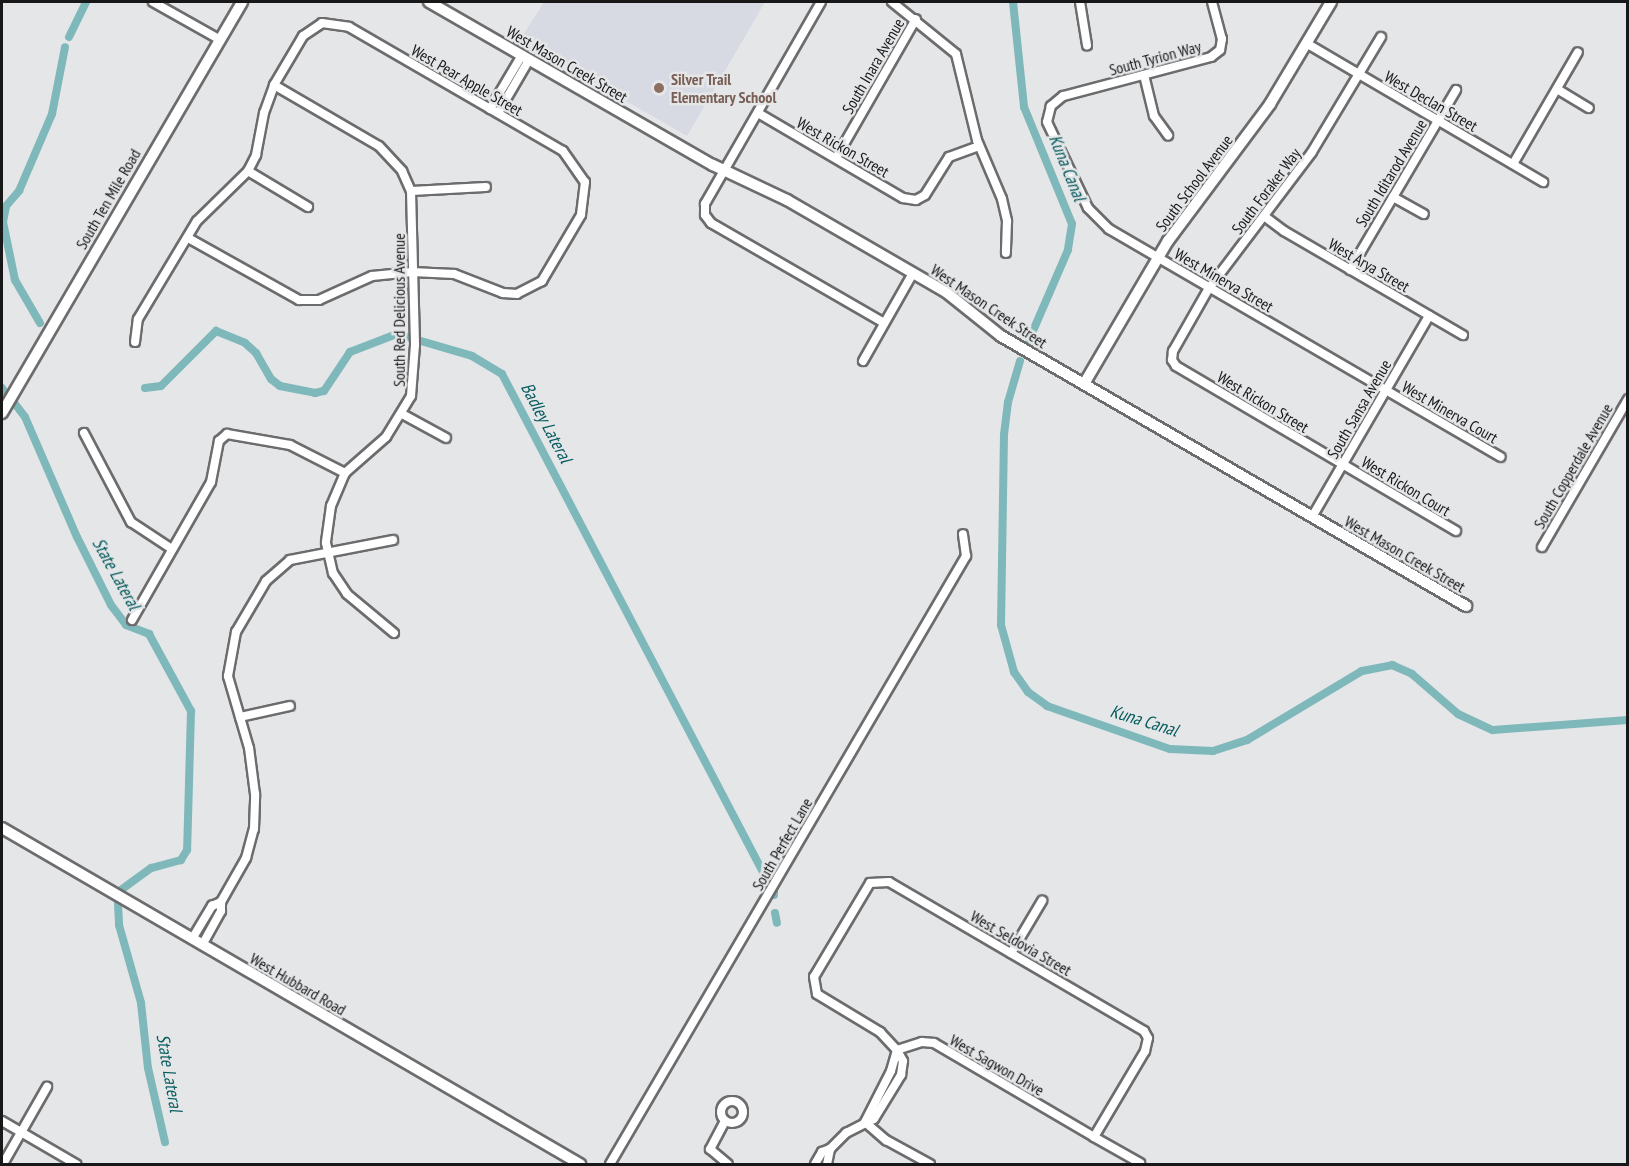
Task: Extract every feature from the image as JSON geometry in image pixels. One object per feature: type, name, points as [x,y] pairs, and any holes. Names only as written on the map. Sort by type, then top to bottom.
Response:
[{"type":"street","points":[[153,2],[219,39]]},
{"type":"street","name":"South Ten Mile Road","points":[[2,413],[242,2]]},
{"type":"street","name":"West Mason Creek Street","points":[[429,2],[725,171],[787,200],[946,292],[1001,336],[1466,606]]},
{"type":"street","points":[[821,2],[705,204],[705,215],[711,223],[884,323]]},
{"type":"street","points":[[892,2],[916,19],[956,54],[979,146],[1002,199],[1006,253]]},
{"type":"street","points":[[1080,2],[1087,45]]},
{"type":"street","name":"South Tyrion Way","points":[[1051,106],[1063,96],[1211,57],[1220,50],[1222,39],[1212,2]]},
{"type":"street","name":"South School Avenue","points":[[1084,384],[1158,258],[1270,104],[1330,2]]},
{"type":"street","name":"South Inara Avenue","points":[[836,158],[916,19]]},
{"type":"street","name":"West Pear Apple Street","points":[[274,85],[303,36],[322,23],[349,27],[563,151],[585,182],[581,215],[542,280],[529,291],[503,293],[454,274],[412,272]]},
{"type":"street","name":"South Foraker Way","points":[[1172,360],[1173,351],[1209,288],[1312,152],[1381,37]]},
{"type":"street","name":"West Declan Street","points":[[1306,43],[1543,182]]},
{"type":"street","points":[[1513,164],[1578,52]]},
{"type":"street","points":[[490,109],[525,57]]},
{"type":"street","points":[[498,113],[525,57]]},
{"type":"street","points":[[1144,75],[1154,116],[1168,135]]},
{"type":"street","points":[[135,342],[138,319],[197,221],[248,171],[256,155],[274,85]]},
{"type":"street","name":"South Red Delicious Avenue","points":[[274,85],[390,155],[411,191],[414,332],[411,396],[386,437],[345,473],[331,506],[327,550]]},
{"type":"street","points":[[1557,89],[1589,108]]},
{"type":"street","name":"South Iditarod Avenue","points":[[1350,270],[1456,90]]},
{"type":"street","name":"West Minerva Street","points":[[1051,106],[1047,122],[1088,208],[1109,229],[1386,390]]},
{"type":"street","name":"West Rickon Street","points":[[758,113],[903,198],[916,200],[925,195],[949,157],[979,146]]},
{"type":"street","points":[[248,171],[308,207]]},
{"type":"street","points":[[411,191],[486,188]]},
{"type":"street","points":[[1393,197],[1424,214]]},
{"type":"street","name":"West Arya Street","points":[[1264,216],[1350,270],[1462,335]]},
{"type":"street","points":[[188,238],[299,300],[319,300],[372,276],[412,272]]},
{"type":"street","points":[[863,361],[913,273]]},
{"type":"street","name":"South Sansa Avenue","points":[[1312,517],[1429,316]]},
{"type":"street","name":"West Rickon Street","points":[[1172,360],[1176,366],[1343,464]]},
{"type":"street","name":"West Minerva Court","points":[[1386,390],[1501,457]]},
{"type":"street","name":"South Copperdale Avenue","points":[[1542,547],[1628,399]]},
{"type":"street","points":[[402,414],[446,438]]},
{"type":"street","points":[[84,434],[131,522],[172,549]]},
{"type":"street","points":[[132,620],[212,482],[219,441],[227,434],[290,445],[322,458],[345,473]]},
{"type":"street","name":"West Rickon Court","points":[[1343,464],[1456,531]]},
{"type":"street","name":"South Perfect Lane","points":[[610,1164],[966,556],[963,534]]},
{"type":"street","points":[[197,942],[221,911],[221,902],[246,858],[254,829],[255,794],[240,717],[228,676],[236,632],[267,581],[290,560],[327,550],[393,540]]},
{"type":"street","points":[[327,550],[333,573],[347,594],[394,633]]},
{"type":"street","points":[[240,717],[290,706]]},
{"type":"street","name":"West Hubbard Road","points":[[2,828],[580,1164]]},
{"type":"street","name":"West Seldovia Street","points":[[897,1050],[880,1032],[822,998],[814,988],[820,968],[866,888],[875,881],[889,882],[1138,1026],[1148,1038],[1145,1051],[1094,1137]]},
{"type":"street","points":[[1011,953],[1042,901]]},
{"type":"street","name":"West Sagwon Drive","points":[[897,1050],[922,1042],[934,1043],[1140,1163]]},
{"type":"street","points":[[815,1164],[822,1152],[830,1149],[865,1122],[874,1119],[901,1075],[903,1061],[897,1050]]},
{"type":"street","points":[[3,1164],[47,1088]]},
{"type":"street","points":[[2,1121],[76,1164]]},
{"type":"street","points":[[725,1121],[710,1149],[728,1164]]},
{"type":"street","points":[[865,1122],[886,1140],[930,1164]]},
{"type":"street","points":[[827,1164],[830,1149]]},
{"type":"shaded area","name":"Silver Trail Elementary School","points":[[544,2],[765,2],[687,136],[520,40]]},
{"type":"waterway","name":"Badley Lateral","points":[[69,37],[86,2]]},
{"type":"waterway","name":"Kuna Canal","points":[[1013,2],[1024,107],[1072,224],[1068,250],[1029,340]]},
{"type":"waterway","name":"Badley Lateral","points":[[40,323],[15,280],[3,222],[6,206],[19,191],[52,114],[65,47]]},
{"type":"waterway","name":"Badley Lateral","points":[[145,388],[161,386],[216,331],[245,343],[256,353],[271,379],[280,386],[315,393],[324,391],[350,352],[397,334],[472,356],[502,374],[764,874]]},
{"type":"waterway","name":"Kuna Canal","points":[[1020,361],[1008,402],[1004,434],[1001,625],[1014,672],[1028,692],[1047,706],[1170,749],[1213,751],[1247,740],[1362,671],[1392,665],[1412,674],[1458,714],[1493,730],[1628,720]]},
{"type":"waterway","name":"State Lateral","points":[[15,404],[25,417],[77,537],[111,605],[126,625],[149,634],[191,711],[187,850],[181,860],[151,868],[122,889]]},
{"type":"waterway","name":"State Lateral","points":[[118,904],[119,925],[141,1003],[148,1068],[165,1142]]},
{"type":"waterway","name":"Badley Lateral","points":[[775,913],[777,923]]},
{"type":"place","name":"Silver Trail Elementary School","points":[[659,88]]}]
